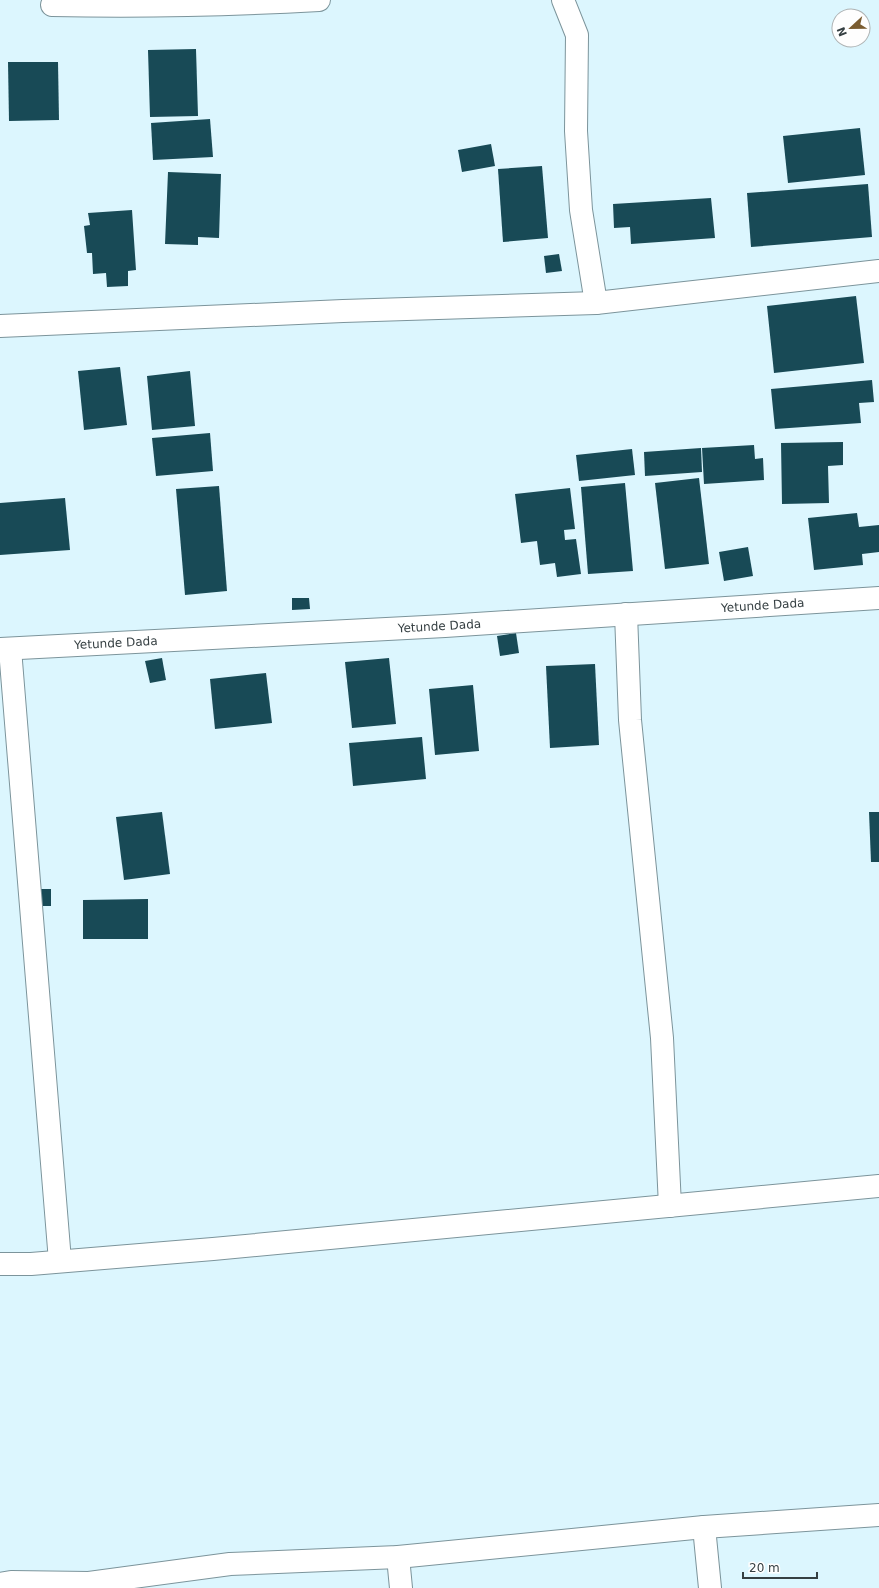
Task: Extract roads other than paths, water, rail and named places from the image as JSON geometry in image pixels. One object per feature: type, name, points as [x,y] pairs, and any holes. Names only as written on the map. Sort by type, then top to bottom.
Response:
[{"type":"street","points":[[52,5],[226,5],[319,0]]},
{"type":"street","points":[[563,0],[577,35],[576,131],[581,202],[596,303]]},
{"type":"street","points":[[0,326],[343,311],[596,303],[879,271]]},
{"type":"street","name":"Yetunde Dada","points":[[5,649],[429,627],[879,598]]},
{"type":"street","points":[[626,614],[630,720],[662,1038],[670,1206]]},
{"type":"street","points":[[5,649],[60,1262]]},
{"type":"street","points":[[0,1264],[60,1262],[221,1248],[879,1186]]},
{"type":"street","points":[[0,1584],[11,1582],[89,1586],[230,1564],[398,1557],[704,1527],[879,1515]]},
{"type":"street","points":[[704,1527],[710,1588]]},
{"type":"street","points":[[398,1557],[401,1588]]}]
